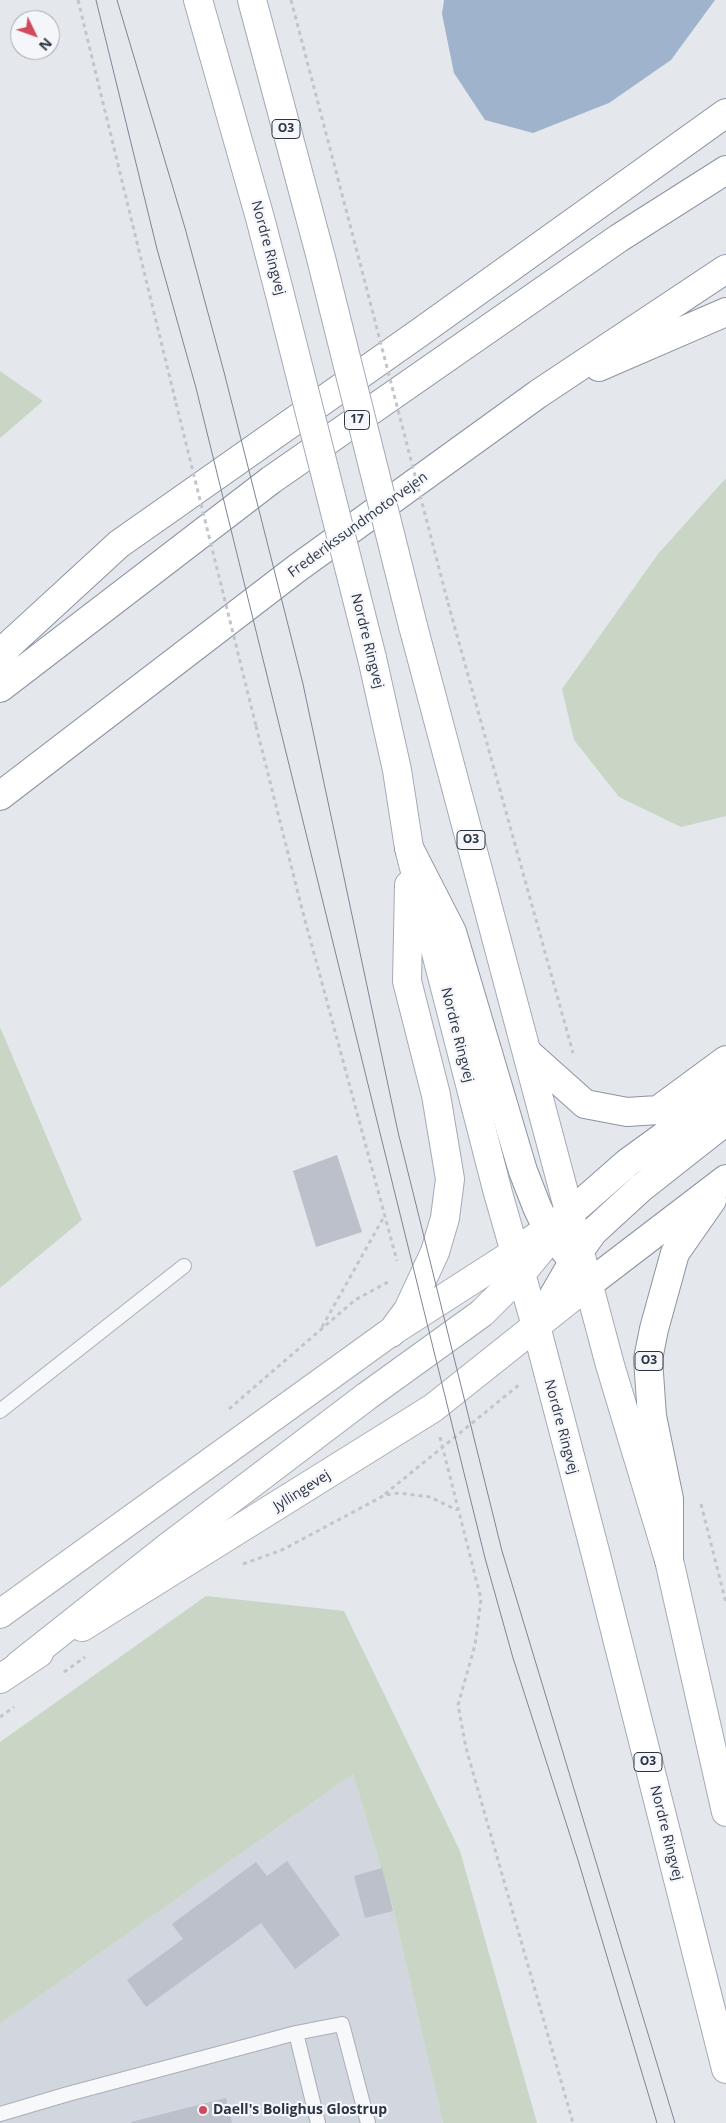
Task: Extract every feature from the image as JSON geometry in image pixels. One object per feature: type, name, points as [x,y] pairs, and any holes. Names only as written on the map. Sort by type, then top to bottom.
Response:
[{"type":"main road","name":"Nordre Ringvej","points":[[198,0],[278,287],[372,658],[397,770],[409,848],[517,1264],[536,1326],[726,2069]]},
{"type":"main road","name":"O3","points":[[252,0],[321,258],[413,626],[529,1054],[570,1213],[581,1265],[669,1560],[726,1812]]},
{"type":"main road","points":[[0,657],[8,646],[119,544],[726,113]]},
{"type":"main road","name":"17","points":[[0,688],[271,480],[619,238],[726,170]]},
{"type":"main road","name":"Frederikssundmotorvejen","points":[[0,796],[296,569],[538,394],[726,268]]},
{"type":"main road","points":[[538,394],[726,312]]},
{"type":"main road","points":[[409,848],[452,932],[523,1171],[550,1232],[581,1265]]},
{"type":"main road","points":[[391,1333],[408,1310],[435,1252],[445,1218],[450,1180],[436,1095],[407,981],[409,848]]},
{"type":"main road","points":[[529,1054],[586,1104],[627,1112],[658,1110],[726,1060]]},
{"type":"main road","points":[[10,1672],[184,1535],[383,1384],[482,1313],[517,1264],[570,1213],[627,1163],[726,1091]]},
{"type":"main road","points":[[536,1326],[581,1265],[594,1232],[641,1188],[726,1121]]},
{"type":"main road","name":"O3","points":[[669,1560],[669,1498],[652,1416],[648,1359],[654,1329],[675,1253],[726,1180]]},
{"type":"main road","points":[[581,1265],[726,1180]]},
{"type":"main road","points":[[0,1614],[391,1333],[517,1264]]},
{"type":"main road","name":"Jyllingevej","points":[[10,1672],[433,1408],[536,1326]]},
{"type":"lane","points":[[0,1411],[184,1266]]},
{"type":"lane","points":[[0,2114],[296,2033],[342,2024],[368,2123]]},
{"type":"lane","points":[[296,2033],[318,2123]]},
{"type":"path","points":[[78,0],[176,404],[302,909],[398,1266]]},
{"type":"path","points":[[291,0],[448,603]]},
{"type":"path","points":[[320,1331],[385,1214]]},
{"type":"path","points":[[221,1415],[355,1300],[393,1279]]},
{"type":"path","points":[[243,1564],[282,1550],[385,1495],[545,1364]]},
{"type":"path","points":[[433,1408],[481,1599],[475,1645],[458,1705],[466,1748],[573,2123]]},
{"type":"path","points":[[385,1495],[399,1493],[430,1497],[458,1510]]},
{"type":"path","points":[[57,1677],[89,1654]]},
{"type":"path","points":[[0,1717],[16,1705]]},
{"type":"shaded area","points":[[353,1774],[393,1908],[443,2123],[0,2123],[0,2024]]},
{"type":"green space","points":[[0,371],[43,401],[0,438]]},
{"type":"green space","points":[[726,478],[726,816],[681,827],[619,797],[574,740],[562,689],[658,554]]},
{"type":"green space","points":[[0,1027],[82,1220],[0,1288]]},
{"type":"green space","points":[[206,1596],[344,1611],[460,1851],[537,2123],[443,2123],[393,1908],[353,1774],[0,2024],[0,1742]]},
{"type":"water","points":[[444,0],[715,0],[671,60],[609,103],[533,133],[485,120],[454,73],[442,14]]},
{"type":"building","points":[[337,1155],[362,1232],[316,1247],[293,1171]]},
{"type":"building","points":[[287,1861],[340,1935],[295,1969],[261,1923],[146,2007],[127,1980],[183,1939],[172,1924],[256,1862],[267,1876]]},
{"type":"building","points":[[382,1868],[393,1911],[365,1918],[354,1876]]},
{"type":"building","name":"Daell's Bolighus Glostrup","points":[[226,2098],[232,2123],[131,2123],[131,2122]]},
{"type":"tram line","points":[[96,0],[157,249],[196,388],[485,1558],[513,1658],[578,1860],[657,2123]]},
{"type":"tram line","points":[[117,0],[185,228],[224,372],[303,684],[398,1132],[502,1551],[675,2123]]},
{"type":"place","name":"Daell's Bolighus Glostrup","points":[[203,2110]]}]
